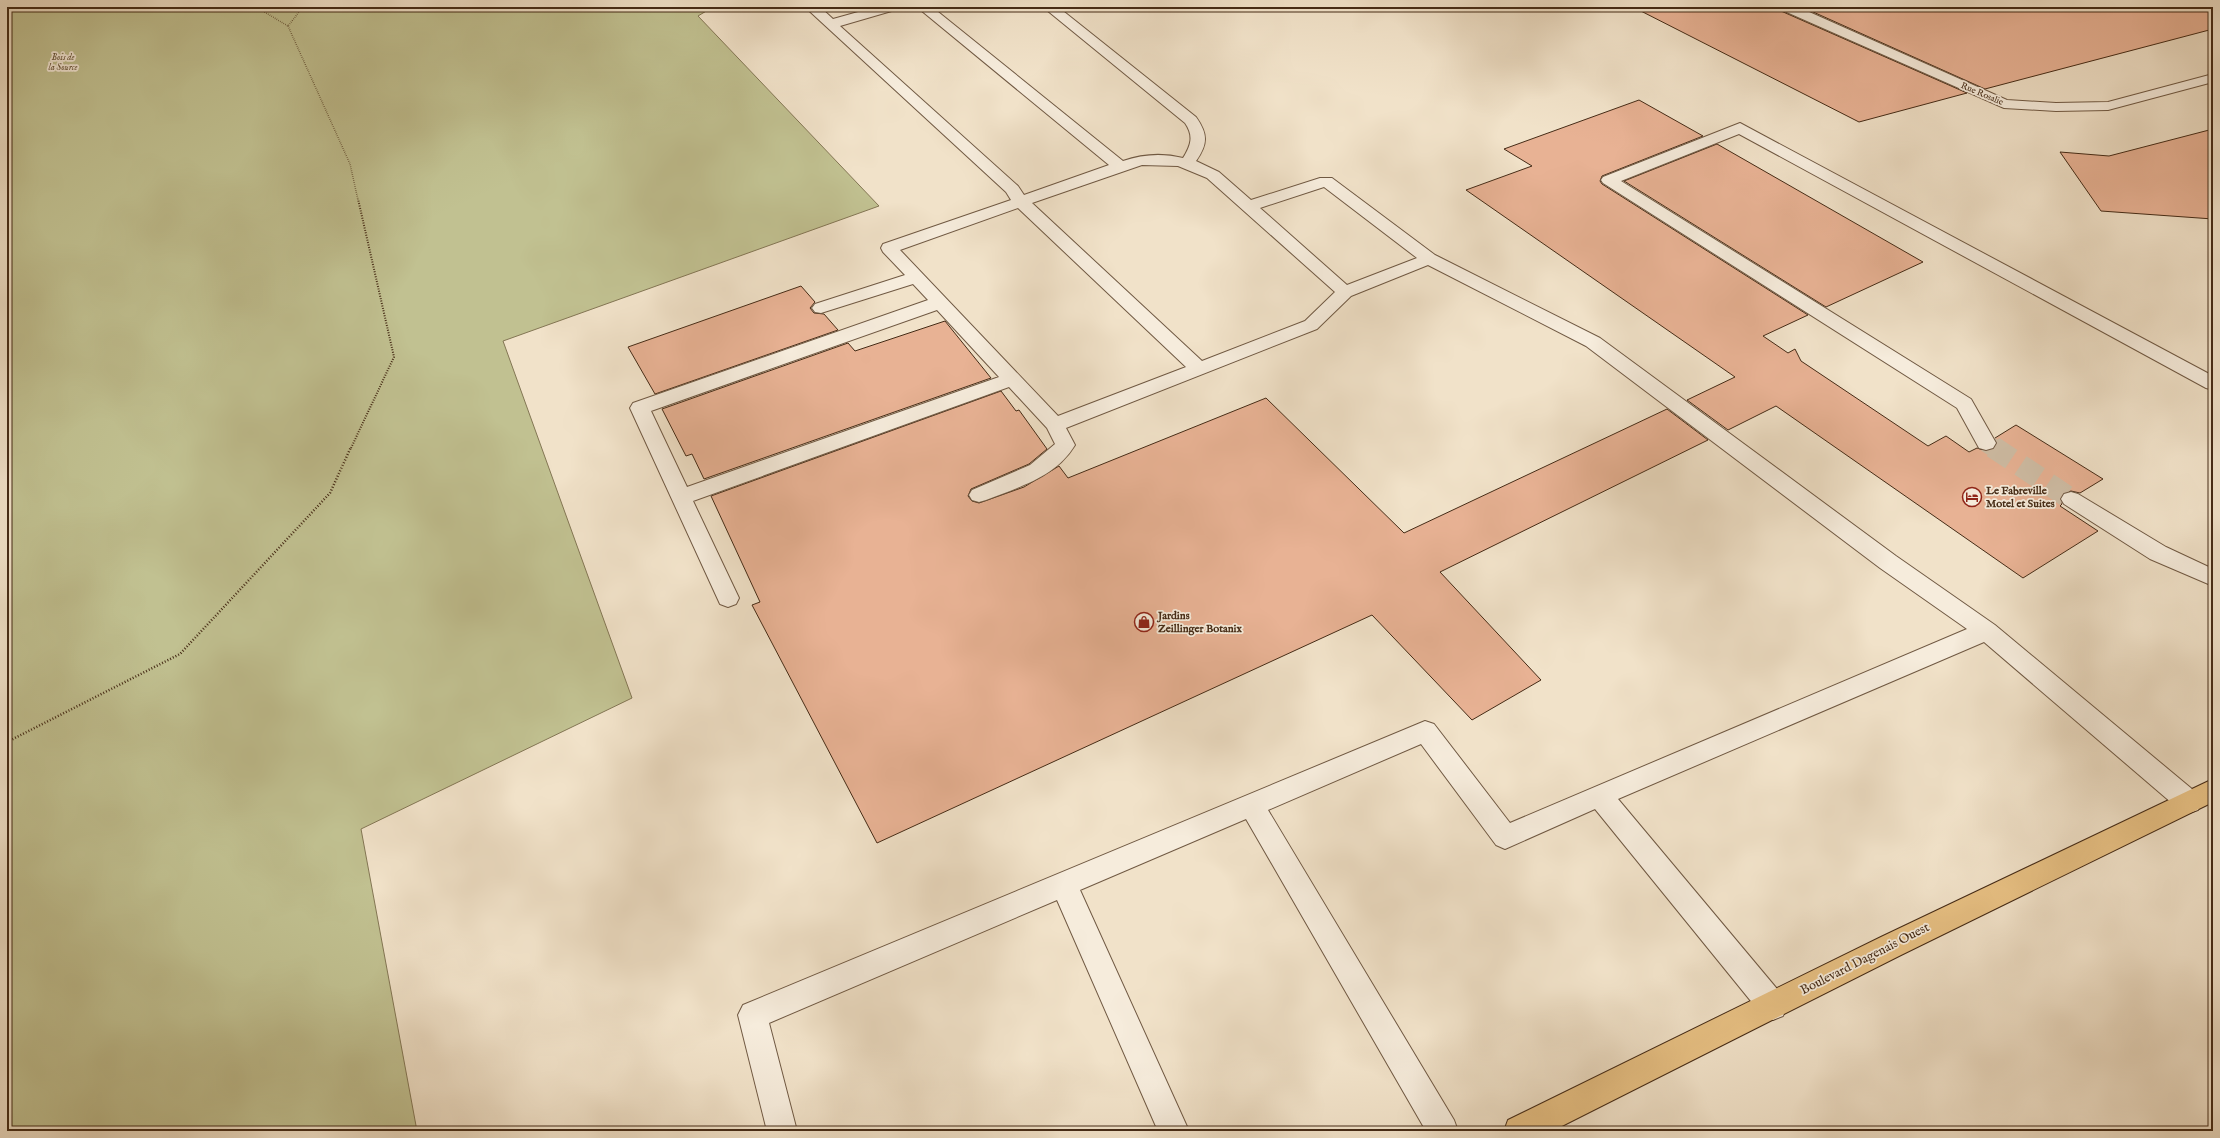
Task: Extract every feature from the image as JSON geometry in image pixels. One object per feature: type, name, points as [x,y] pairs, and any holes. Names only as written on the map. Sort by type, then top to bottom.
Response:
[{"type":"main road","name":"Boulevard Dagenais Ouest","points":[[1519,1131],[1773,1006],[1898,942],[2213,790]]},
{"type":"street","points":[[812,7],[1012,189],[1021,202],[1200,369]]},
{"type":"street","points":[[831,24],[890,7]]},
{"type":"street","points":[[924,7],[1121,167]]},
{"type":"street","points":[[1050,7],[1191,120],[1199,130],[1200,139],[1198,147],[1188,162]]},
{"type":"street","name":"Rue Rosalie","points":[[1787,7],[2004,104],[2056,108],[2108,106],[2213,78]]},
{"type":"street","points":[[1986,443],[1964,404],[1609,180],[1740,128],[2213,384]]},
{"type":"street","points":[[978,495],[1046,465],[1059,454],[1065,445],[1055,425],[890,248],[1140,160],[1172,159],[1188,162],[1213,175],[1345,292]]},
{"type":"street","points":[[1249,206],[1326,181],[1429,259],[1593,342],[1888,562],[1987,631],[2189,802]]},
{"type":"street","points":[[1055,425],[1311,325],[1345,292],[1429,259]]},
{"type":"street","points":[[820,308],[916,276]]},
{"type":"street","points":[[728,598],[640,408],[941,302]]},
{"type":"street","points":[[682,497],[1012,379]]},
{"type":"street","points":[[2071,499],[2158,553],[2213,578]]},
{"type":"street","points":[[782,1131],[753,1015],[1425,731],[1505,837],[1599,795],[1987,631]]},
{"type":"street","points":[[1599,795],[1773,1006]]},
{"type":"street","points":[[1251,805],[1443,1131]]},
{"type":"street","points":[[1064,884],[1174,1131]]},
{"type":"path","points":[[7,742],[180,654],[330,493],[394,357],[350,164],[288,26],[256,7]]},
{"type":"path","points":[[288,26],[303,7]]},
{"type":"green space","name":"Bois de la Source","points":[[7,7],[713,7],[698,16],[879,206],[503,341],[632,698],[361,829],[417,1131],[7,1131]]},
{"type":"building","points":[[1633,7],[1779,7],[1781,11],[1967,93],[1859,122]]},
{"type":"building","points":[[1802,7],[2213,7],[2213,29],[1985,89]]},
{"type":"building","points":[[1639,100],[1703,136],[1602,176],[1600,181],[1602,184],[1808,315],[1763,336],[1788,353],[1795,349],[1801,361],[1928,446],[1946,436],[1969,452],[1977,448],[1986,451],[1993,449],[1997,444],[1995,438],[2016,425],[2103,479],[2080,493],[2071,491],[2064,493],[2060,498],[2062,504],[2060,506],[2098,531],[2023,578],[1776,406],[1728,430],[1687,400],[1735,377],[1466,190],[1532,166],[1504,149]]},
{"type":"building","points":[[2213,129],[2213,219],[2101,211],[2060,152],[2109,156]]},
{"type":"building","points":[[1717,144],[1923,262],[1826,307],[1624,181]]},
{"type":"building","points":[[801,286],[815,302],[810,308],[814,313],[824,314],[838,330],[655,394],[628,347]]},
{"type":"building","points":[[945,321],[991,378],[704,479],[692,454],[686,456],[662,409],[848,343],[855,351]]},
{"type":"building","points":[[1001,391],[1016,411],[1019,410],[1047,449],[1029,464],[971,489],[968,496],[972,501],[979,503],[1024,487],[1059,466],[1068,478],[1266,398],[1404,533],[1667,409],[1708,440],[1440,572],[1541,680],[1472,720],[1372,615],[877,843],[752,605],[760,602],[711,496]]},
{"type":"tunnel","points":[[1986,443],[1994,448]]},
{"type":"tunnel","points":[[1993,447],[2071,499]]},
{"type":"place","name":"Le Fabreville Motel et Suites","points":[[1972,497]]},
{"type":"place","name":"Jardins Zeillinger Botanix","points":[[1144,622]]}]
